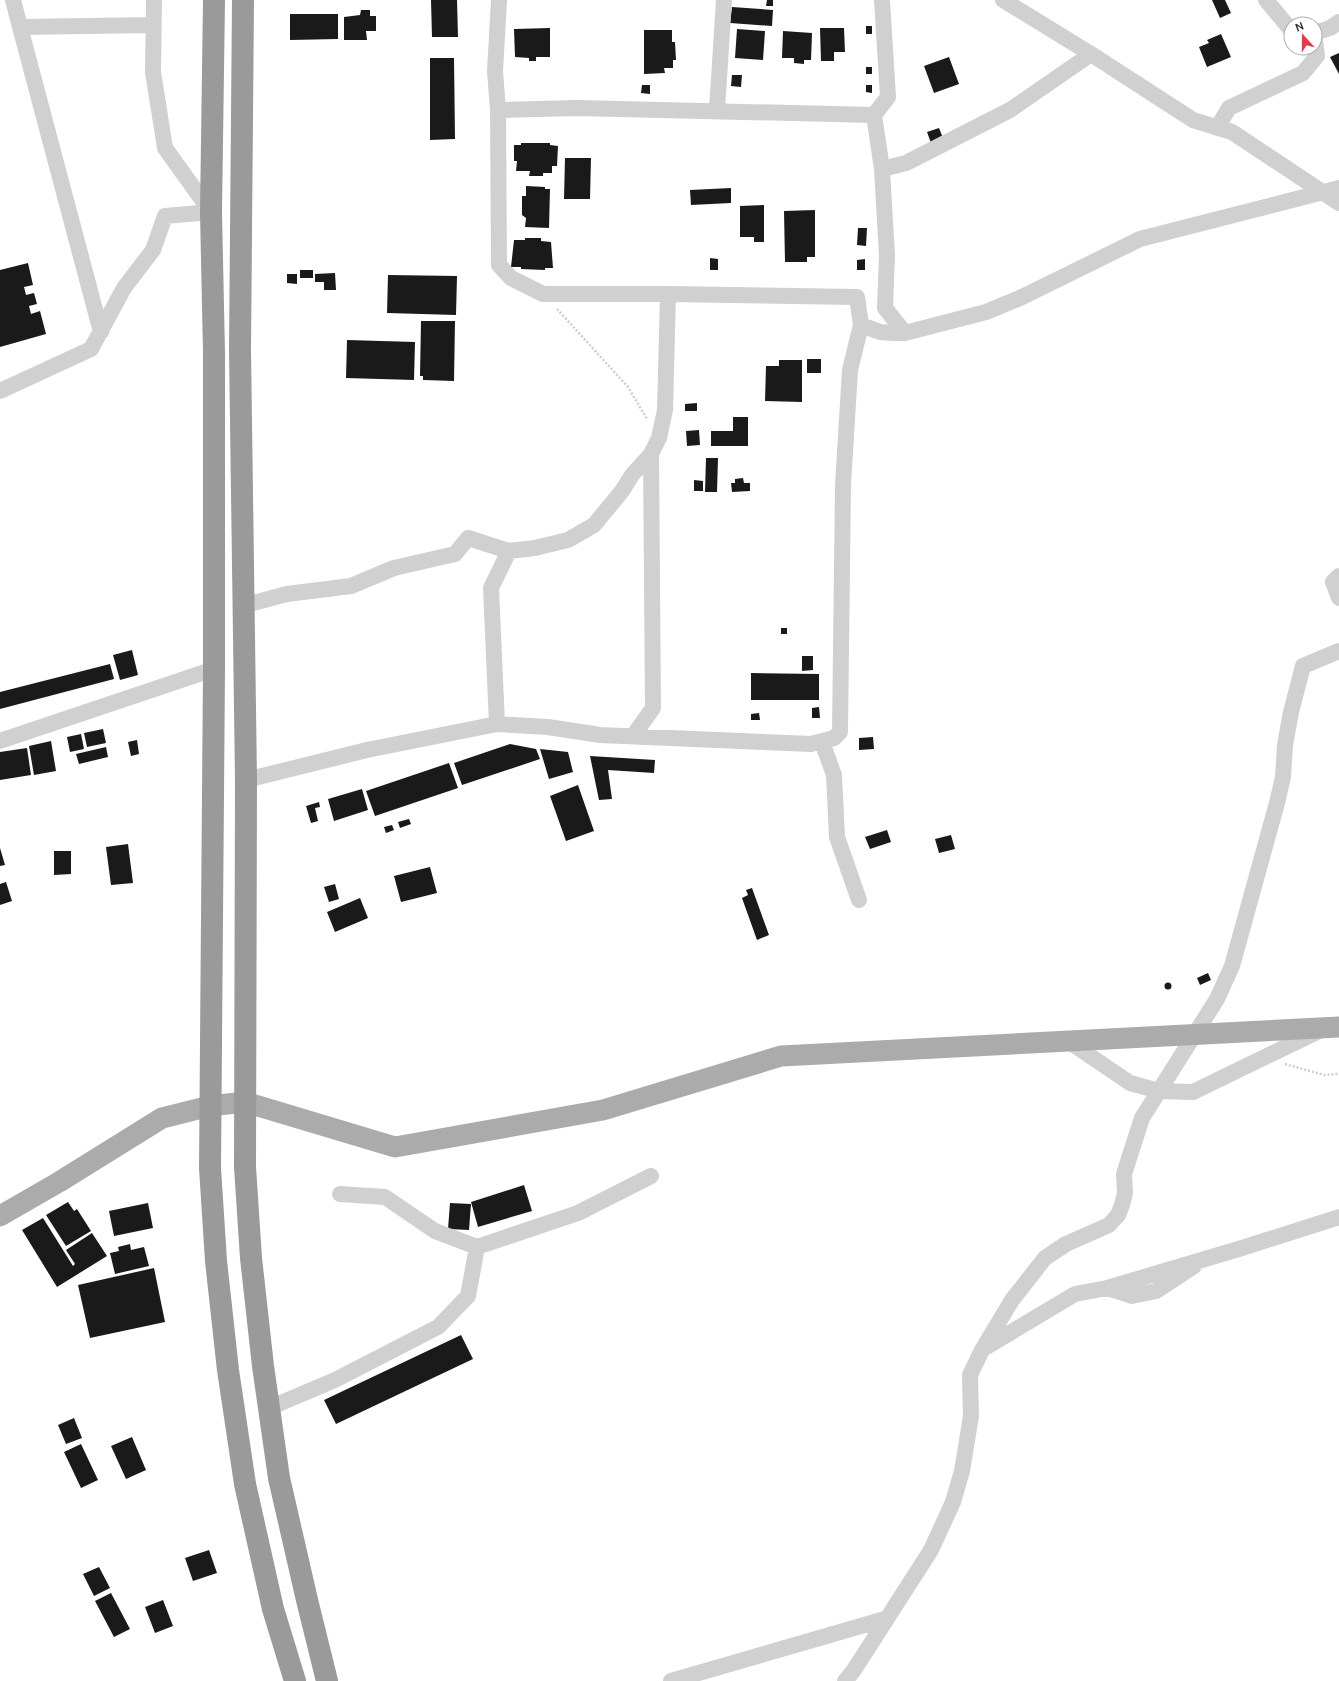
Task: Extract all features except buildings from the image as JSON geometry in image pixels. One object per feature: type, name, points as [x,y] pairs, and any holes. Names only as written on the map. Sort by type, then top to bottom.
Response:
[{"type":"highway","points":[[214,0],[211,212],[214,353],[214,669],[210,1168],[216,1261],[228,1370],[245,1484],[273,1609],[295,1681]]},
{"type":"highway","points":[[243,0],[240,350],[242,606],[246,780],[245,1167],[251,1258],[279,1478],[327,1681]]},
{"type":"main road","points":[[0,1216],[59,1182],[162,1118],[210,1106],[245,1102],[395,1147],[603,1110],[781,1056],[1333,1027]]},
{"type":"street","points":[[13,0],[101,332]]},
{"type":"street","points":[[154,0],[153,72],[165,148],[211,212]]},
{"type":"street","points":[[246,780],[367,750],[497,724],[548,727],[600,735],[811,744],[834,738],[840,732],[843,485],[850,370],[861,325],[857,296],[543,294],[510,278],[499,265],[498,110],[496,71],[499,0]]},
{"type":"street","points":[[717,110],[724,0]]},
{"type":"street","points":[[882,0],[888,97],[874,115],[882,169],[887,256],[885,308],[905,332]]},
{"type":"street","points":[[1003,0],[1091,54],[1193,120],[1232,132],[1339,203]]},
{"type":"street","points":[[1266,0],[1283,20]]},
{"type":"street","points":[[1323,30],[1339,22]]},
{"type":"street","points":[[20,27],[153,25]]},
{"type":"street","points":[[882,169],[906,163],[1010,110],[1091,54]]},
{"type":"street","points":[[1217,128],[1229,108],[1303,73],[1317,56]]},
{"type":"street","points":[[498,110],[577,108],[717,110],[874,115]]},
{"type":"street","points":[[861,325],[880,332],[905,332],[986,312],[1020,298],[1140,239],[1339,188]]},
{"type":"street","points":[[0,391],[91,349],[124,288],[153,250],[166,216],[211,212]]},
{"type":"street","points":[[242,606],[287,594],[351,586],[394,568],[455,554],[468,538],[509,551],[535,548],[568,540],[594,525],[622,491],[632,475],[651,454],[659,438],[665,410],[668,294]]},
{"type":"street","points":[[633,736],[653,708],[651,454]]},
{"type":"street","points":[[497,724],[491,588],[509,551]]},
{"type":"street","points":[[1339,576],[1333,582],[1339,598]]},
{"type":"street","points":[[845,1681],[854,1670],[885,1619],[931,1550],[953,1502],[962,1471],[971,1416],[970,1375],[982,1350],[1012,1300],[1045,1258],[1066,1244],[1109,1225],[1118,1215],[1124,1199],[1124,1174],[1133,1142],[1142,1118],[1217,999],[1232,966],[1277,803],[1283,777],[1285,745],[1291,712],[1304,666],[1339,651]]},
{"type":"street","points":[[0,741],[214,669]]},
{"type":"street","points":[[822,742],[834,775],[837,837],[859,900]]},
{"type":"street","points":[[1068,1041],[1130,1083],[1159,1091],[1193,1092],[1263,1058],[1333,1027]]},
{"type":"street","points":[[340,1194],[386,1197],[435,1231],[477,1247],[578,1213],[651,1176]]},
{"type":"street","points":[[982,1350],[1075,1294],[1107,1288],[1132,1296],[1156,1291],[1203,1259],[1339,1217]]},
{"type":"street","points":[[269,1408],[335,1380],[438,1327],[468,1296],[477,1247]]},
{"type":"street","points":[[671,1681],[885,1619]]},
{"type":"path","points":[[543,294],[628,387],[659,438]]},
{"type":"path","points":[[1263,1058],[1324,1075],[1339,1074]]}]
